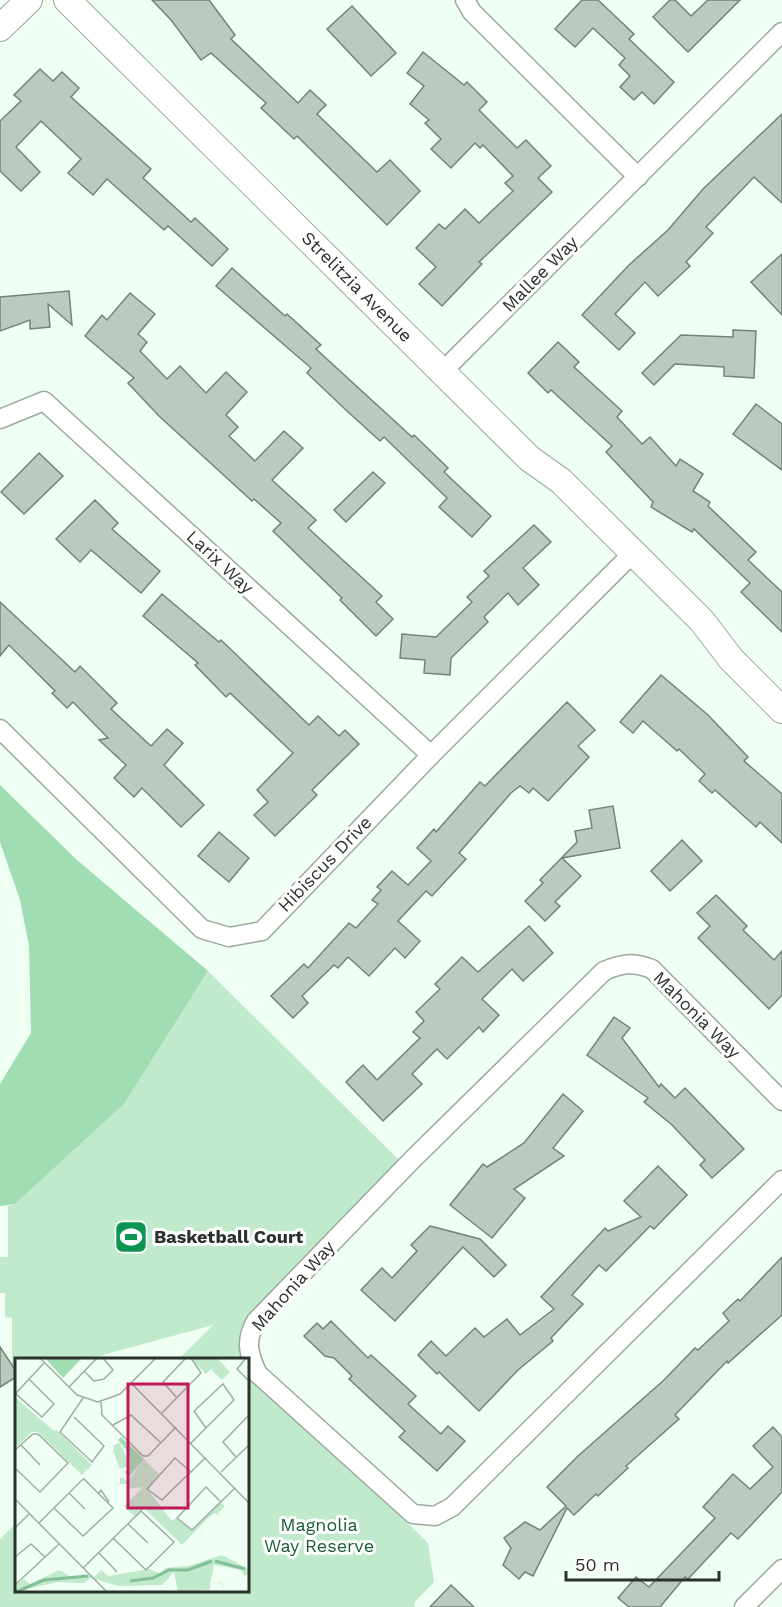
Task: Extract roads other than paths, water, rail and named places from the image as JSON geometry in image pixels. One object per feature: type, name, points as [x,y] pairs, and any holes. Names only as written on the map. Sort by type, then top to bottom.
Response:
[{"type":"street","points":[[0,28],[28,0]]},
{"type":"street","name":"Strelitzia Avenue","points":[[67,0],[530,459],[561,481],[628,558],[702,621],[731,659],[782,710]]},
{"type":"street","points":[[465,0],[472,12],[638,177]]},
{"type":"street","name":"Mallee Way","points":[[442,372],[782,32]]},
{"type":"street","name":"Larix Way","points":[[0,419],[44,401],[430,755]]},
{"type":"street","name":"Hibiscus Drive","points":[[0,729],[202,929],[229,937],[261,931],[430,755],[628,558]]},
{"type":"street","name":"Mahonia Way","points":[[782,1101],[652,969],[635,963],[621,964],[604,970],[412,1160],[256,1321],[248,1335],[252,1361],[258,1374],[413,1514],[435,1516],[452,1507],[782,1180]]},
{"type":"street","points":[[744,1607],[782,1569]]},
{"type":"place","name":"Basketball Court","points":[[131,1237]]},
{"type":"park label","name":"Magnolia Way Reserve","points":[[319,1535]]}]
